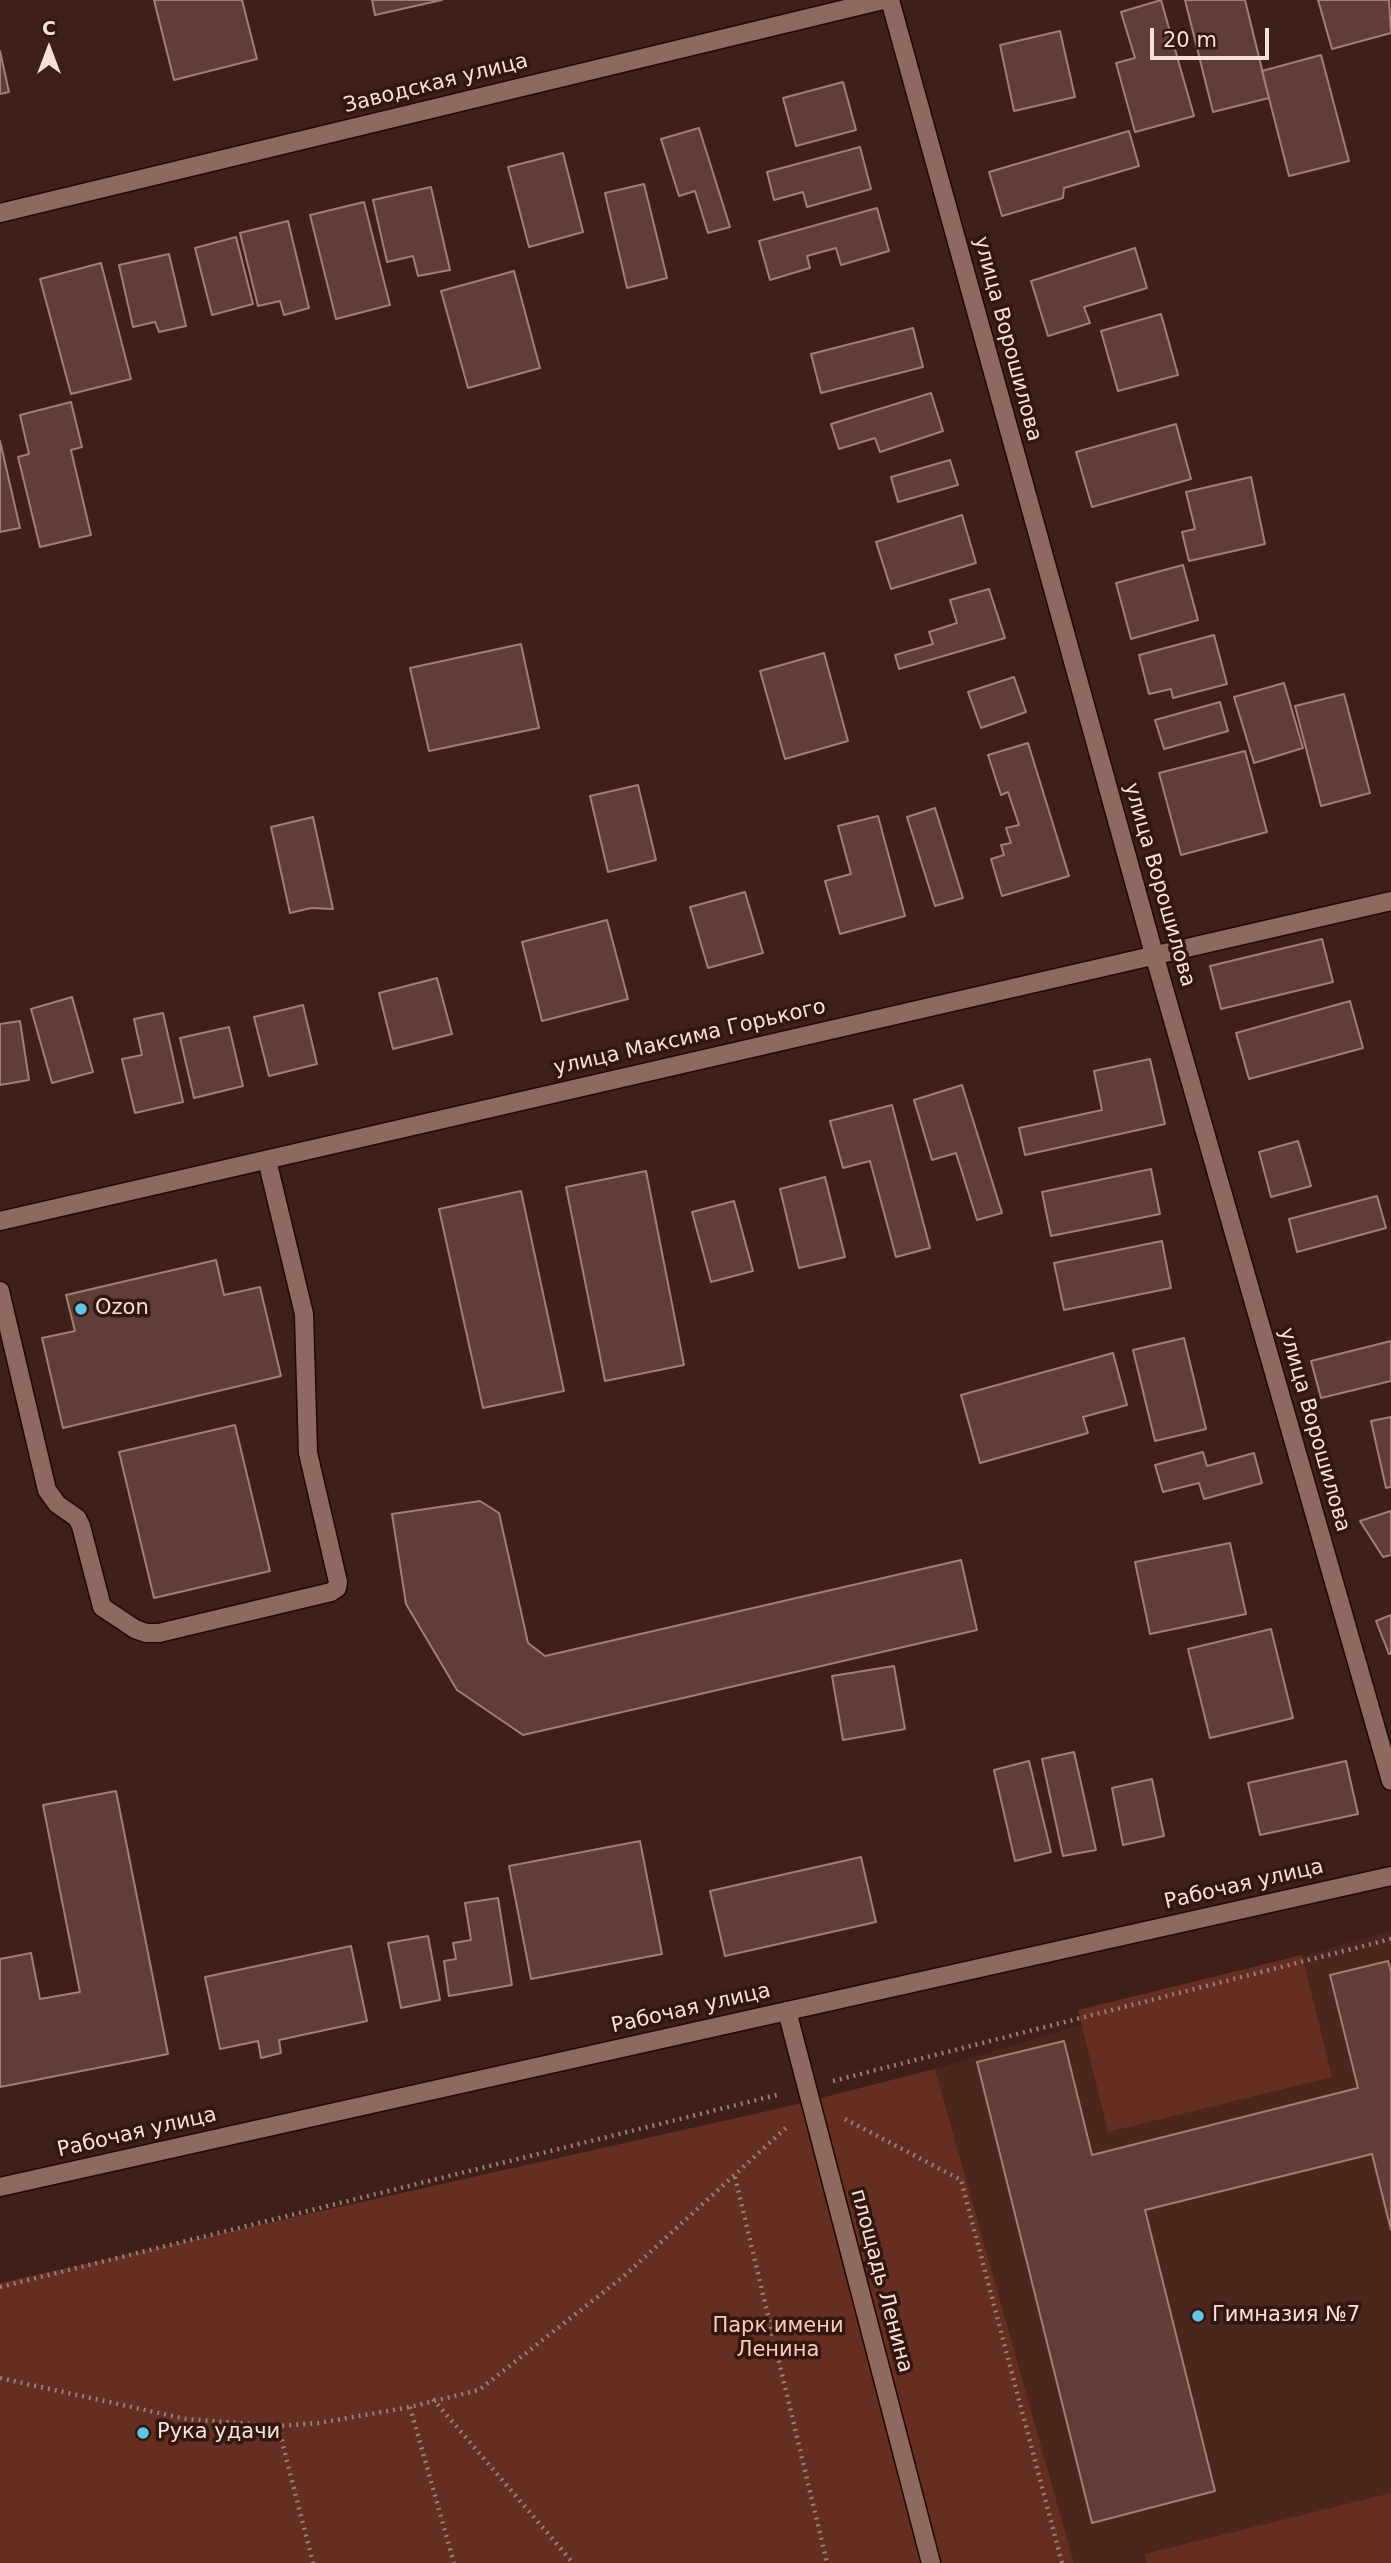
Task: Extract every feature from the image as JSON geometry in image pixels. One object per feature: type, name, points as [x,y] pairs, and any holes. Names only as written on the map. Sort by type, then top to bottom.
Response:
[{"type":"street","name":"Заводская улица","points":[[0,212],[883,0]]},
{"type":"street","name":"улица Ворошилова","points":[[890,0],[1154,954],[1391,1781]]},
{"type":"street","name":"улица Максима Горького","points":[[0,1222],[1391,901]]},
{"type":"street","points":[[0,1291],[47,1490],[57,1504],[77,1518],[81,1526],[102,1607],[135,1629],[146,1633],[159,1633],[331,1592],[337,1588],[338,1582],[307,1453],[304,1314],[267,1160]]},
{"type":"street","name":"Рабочая улица","points":[[0,2187],[1391,1876]]},
{"type":"street","name":"площадь Ленина","points":[[787,2011],[932,2563]]},
{"type":"path","points":[[0,2287],[809,2094],[1391,1939]]},
{"type":"path","points":[[0,2378],[186,2419],[278,2426],[319,2423],[411,2407],[433,2399],[479,2389],[624,2276],[786,2128],[809,2094]]},
{"type":"path","points":[[809,2094],[961,2180],[1062,2563]]},
{"type":"path","points":[[735,2176],[827,2563]]},
{"type":"path","points":[[433,2399],[572,2563]]},
{"type":"path","points":[[411,2407],[454,2563]]},
{"type":"path","points":[[278,2426],[313,2563]]},
{"type":"shaded area","name":"Гимназия №7","points":[[1391,1930],[1391,2563],[1074,2563],[935,2069]]},
{"type":"green space","points":[[1302,1955],[1332,2077],[1108,2132],[1078,2010]]},
{"type":"green space","name":"Парк имени Ленина","points":[[935,2069],[1074,2563],[0,2563],[0,2283],[781,2108]]},
{"type":"green space","points":[[1391,2493],[1391,2563],[1147,2563],[1145,2554]]},
{"type":"building","points":[[154,0],[242,0],[257,59],[174,80]]},
{"type":"building","points":[[372,0],[442,0],[375,15]]},
{"type":"building","points":[[1161,0],[1194,116],[1135,132],[1116,63],[1135,58],[1121,12]]},
{"type":"building","points":[[1185,0],[1245,0],[1269,98],[1213,112]]},
{"type":"building","points":[[1318,0],[1389,0],[1391,33],[1332,49]]},
{"type":"building","points":[[1060,31],[1075,97],[1014,111],[1000,45]]},
{"type":"building","points":[[0,51],[9,92],[0,94]]},
{"type":"building","points":[[1321,55],[1349,161],[1289,176],[1262,71]]},
{"type":"building","points":[[843,82],[856,130],[796,146],[783,98]]},
{"type":"building","points":[[699,128],[730,227],[708,233],[695,191],[679,196],[661,139]]},
{"type":"building","points":[[1129,131],[1139,166],[1064,188],[1063,198],[1002,216],[989,172]]},
{"type":"building","points":[[860,147],[871,189],[807,207],[803,192],[774,200],[767,172]]},
{"type":"building","points":[[563,153],[583,232],[529,247],[508,167]]},
{"type":"building","points":[[644,184],[667,278],[627,288],[605,193]]},
{"type":"building","points":[[431,187],[450,270],[418,276],[413,256],[387,262],[373,200]]},
{"type":"building","points":[[364,202],[390,305],[336,319],[310,215]]},
{"type":"building","points":[[877,208],[889,251],[841,265],[836,248],[807,256],[810,268],[770,280],[759,241]]},
{"type":"building","points":[[288,221],[309,308],[284,315],[280,301],[258,306],[240,233]]},
{"type":"building","points":[[236,237],[253,304],[212,315],[195,248]]},
{"type":"building","points":[[1135,248],[1147,288],[1084,307],[1090,323],[1048,336],[1031,281]]},
{"type":"building","points":[[169,254],[186,326],[159,332],[155,322],[133,327],[119,265]]},
{"type":"building","points":[[101,263],[131,379],[71,394],[40,279]]},
{"type":"building","points":[[514,271],[540,368],[468,388],[441,291]]},
{"type":"building","points":[[1161,314],[1178,375],[1118,391],[1101,331]]},
{"type":"building","points":[[913,328],[923,367],[821,393],[811,354]]},
{"type":"building","points":[[931,393],[943,431],[880,452],[875,438],[839,449],[831,424]]},
{"type":"building","points":[[71,402],[82,447],[71,450],[91,535],[40,547],[18,457],[29,454],[20,415]]},
{"type":"building","points":[[1176,424],[1191,479],[1092,507],[1076,452]]},
{"type":"building","points":[[0,441],[20,528],[0,532]]},
{"type":"building","points":[[950,460],[958,485],[898,502],[891,477]]},
{"type":"building","points":[[1251,477],[1265,544],[1189,561],[1182,532],[1195,529],[1186,492]]},
{"type":"building","points":[[962,515],[976,563],[891,589],[876,542]]},
{"type":"building","points":[[1183,565],[1198,620],[1131,639],[1116,583]]},
{"type":"building","points":[[989,589],[1005,638],[899,669],[895,655],[933,644],[929,632],[957,623],[950,600]]},
{"type":"building","points":[[1214,635],[1227,684],[1173,698],[1171,689],[1149,694],[1139,655]]},
{"type":"building","points":[[521,644],[539,728],[429,751],[410,668]]},
{"type":"building","points":[[824,653],[848,741],[785,759],[760,671]]},
{"type":"building","points":[[1014,677],[1026,712],[981,728],[968,692]]},
{"type":"building","points":[[1284,683],[1303,748],[1254,763],[1234,697]]},
{"type":"building","points":[[1344,694],[1370,793],[1321,806],[1295,706]]},
{"type":"building","points":[[1220,702],[1228,731],[1164,749],[1155,720]]},
{"type":"building","points":[[1028,743],[1069,876],[1002,896],[991,859],[1004,855],[1001,845],[1011,843],[1006,828],[1019,825],[1008,792],[1001,795],[988,755]]},
{"type":"building","points":[[1245,751],[1267,832],[1181,855],[1159,773]]},
{"type":"building","points":[[638,785],[656,860],[608,872],[590,796]]},
{"type":"building","points":[[935,808],[963,898],[935,906],[907,817]]},
{"type":"building","points":[[878,816],[905,916],[840,934],[825,881],[851,874],[838,826]]},
{"type":"building","points":[[313,817],[333,909],[311,908],[290,913],[271,827]]},
{"type":"building","points":[[745,892],[763,953],[708,968],[690,907]]},
{"type":"building","points":[[607,920],[628,999],[542,1021],[522,942]]},
{"type":"building","points":[[1322,939],[1333,982],[1221,1009],[1210,966]]},
{"type":"building","points":[[437,978],[452,1034],[393,1049],[379,993]]},
{"type":"building","points":[[72,997],[93,1072],[52,1083],[31,1009]]},
{"type":"building","points":[[1350,1001],[1363,1048],[1249,1079],[1236,1033]]},
{"type":"building","points":[[303,1005],[317,1064],[269,1076],[254,1017]]},
{"type":"building","points":[[163,1013],[183,1102],[135,1113],[122,1059],[142,1055],[134,1019]]},
{"type":"building","points":[[20,1021],[29,1080],[0,1085],[0,1024]]},
{"type":"building","points":[[229,1027],[243,1086],[194,1098],[180,1038]]},
{"type":"building","points":[[1150,1059],[1165,1124],[1025,1155],[1019,1128],[1102,1110],[1094,1071]]},
{"type":"building","points":[[962,1085],[1002,1213],[977,1220],[956,1153],[932,1160],[914,1100]]},
{"type":"building","points":[[892,1105],[930,1248],[896,1257],[870,1161],[843,1168],[830,1121]]},
{"type":"building","points":[[1298,1141],[1311,1186],[1271,1197],[1259,1152]]},
{"type":"building","points":[[1151,1169],[1160,1214],[1051,1236],[1042,1192]]},
{"type":"building","points":[[646,1171],[684,1365],[605,1381],[566,1187]]},
{"type":"building","points":[[825,1177],[845,1257],[799,1268],[780,1189]]},
{"type":"building","points":[[521,1191],[564,1391],[483,1408],[439,1209]]},
{"type":"building","points":[[1377,1196],[1386,1228],[1297,1252],[1289,1219]]},
{"type":"building","points":[[734,1201],[753,1271],[711,1282],[692,1212]]},
{"type":"building","points":[[1162,1241],[1171,1288],[1064,1310],[1054,1263]]},
{"type":"building","points":[[216,1260],[224,1295],[260,1287],[281,1376],[63,1428],[42,1338],[75,1331],[66,1295]]},
{"type":"building","points":[[1184,1338],[1206,1429],[1155,1441],[1133,1350]]},
{"type":"building","points":[[1391,1341],[1391,1381],[1321,1398],[1311,1361]]},
{"type":"building","points":[[1113,1353],[1127,1405],[1083,1417],[1088,1433],[980,1463],[961,1395]]},
{"type":"building","points":[[1391,1417],[1391,1487],[1386,1488],[1371,1421]]},
{"type":"building","points":[[235,1425],[270,1571],[154,1598],[119,1452]]},
{"type":"building","points":[[1203,1452],[1207,1466],[1254,1453],[1262,1483],[1204,1499],[1199,1483],[1163,1492],[1155,1465]]},
{"type":"building","points":[[480,1501],[499,1513],[528,1643],[545,1656],[961,1560],[977,1630],[523,1735],[457,1690],[406,1604],[392,1514]]},
{"type":"building","points":[[1391,1511],[1391,1555],[1383,1557],[1360,1521]]},
{"type":"building","points":[[1230,1543],[1246,1614],[1150,1634],[1135,1562]]},
{"type":"building","points":[[1391,1615],[1391,1654],[1389,1654],[1376,1621]]},
{"type":"building","points":[[1271,1629],[1293,1718],[1210,1738],[1188,1649]]},
{"type":"building","points":[[894,1666],[905,1729],[843,1740],[832,1676]]},
{"type":"building","points":[[1074,1752],[1096,1850],[1063,1856],[1042,1759]]},
{"type":"building","points":[[1029,1761],[1051,1852],[1015,1861],[994,1770]]},
{"type":"building","points":[[1346,1761],[1358,1814],[1260,1835],[1248,1783]]},
{"type":"building","points":[[1152,1779],[1164,1836],[1123,1845],[1112,1788]]},
{"type":"building","points":[[116,1791],[168,2054],[0,2087],[0,1959],[31,1953],[40,1999],[80,1992],[43,1805]]},
{"type":"building","points":[[640,1841],[662,1954],[531,1979],[509,1866]]},
{"type":"building","points":[[861,1857],[876,1922],[725,1956],[710,1891]]},
{"type":"building","points":[[498,1898],[512,1985],[449,1996],[444,1961],[456,1959],[453,1943],[471,1940],[465,1903]]},
{"type":"building","points":[[428,1936],[440,2000],[401,2008],[388,1943]]},
{"type":"building","points":[[351,1946],[367,2021],[279,2040],[281,2053],[261,2058],[258,2041],[220,2049],[205,1977]]},
{"type":"building","points":[[1388,1961],[1391,1972],[1391,2230],[1372,2154],[1145,2210],[1215,2491],[1092,2523],[977,2062],[1064,2041],[1092,2155],[1358,2088],[1330,1975]]},
{"type":"place","name":"Ozon","points":[[81,1309]]},
{"type":"place","name":"Гимназия №7","points":[[1198,2316]]},
{"type":"place","name":"Рука удачи","points":[[143,2433]]}]
